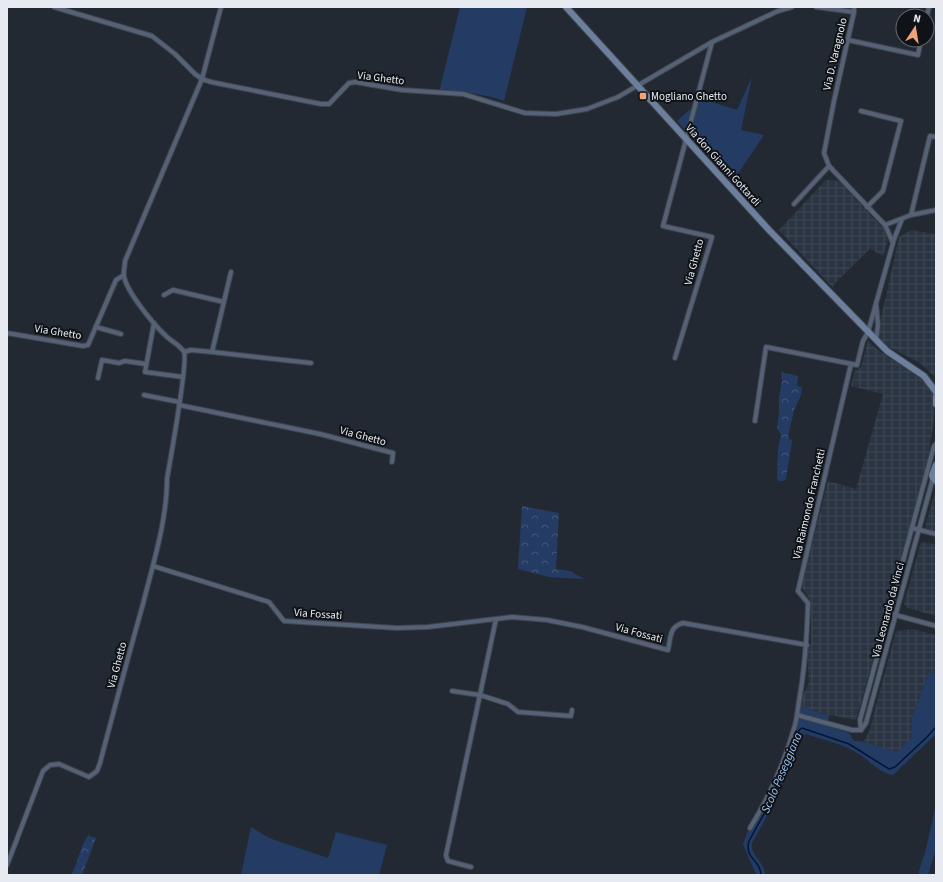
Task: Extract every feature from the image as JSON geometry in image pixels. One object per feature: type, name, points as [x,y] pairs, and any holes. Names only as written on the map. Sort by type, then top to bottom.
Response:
[{"type":"main road","name":"Via don Gianni Gottardi","points":[[566,7],[769,230],[887,351],[924,376],[936,392]]},
{"type":"main road","points":[[936,397],[936,404]]},
{"type":"main road","points":[[934,480],[932,475],[935,468]]},
{"type":"street","points":[[54,7],[152,36],[175,54],[186,67],[202,79]]},
{"type":"street","points":[[221,7],[202,79],[125,261],[124,276],[127,286],[154,323],[184,352],[191,350],[311,363]]},
{"type":"street","name":"Via Ghetto","points":[[202,79],[226,86],[321,104],[329,104],[349,84],[355,82],[402,90],[463,94],[524,113],[555,114],[587,109],[618,97],[712,42],[765,17],[792,7]]},
{"type":"street","points":[[816,7],[854,12],[854,7]]},
{"type":"street","name":"Via D. Varagnolo","points":[[830,166],[824,153],[854,12]]},
{"type":"street","points":[[848,40],[918,55],[919,48]]},
{"type":"street","name":"Via Ghetto","points":[[675,358],[712,237],[663,226],[712,42]]},
{"type":"street","points":[[861,111],[901,121],[883,191],[867,207]]},
{"type":"street","points":[[911,215],[930,136],[936,137]]},
{"type":"street","points":[[794,204],[830,166],[885,225],[893,243]]},
{"type":"street","points":[[885,225],[911,215],[936,210]]},
{"type":"street","points":[[868,332],[893,243],[902,219]]},
{"type":"street","points":[[212,352],[231,272]]},
{"type":"street","name":"Via Ghetto","points":[[7,333],[82,346],[88,345],[116,280],[124,276]]},
{"type":"street","points":[[164,295],[173,290],[224,302]]},
{"type":"street","points":[[876,300],[878,326],[876,340]]},
{"type":"street","points":[[154,323],[144,372],[183,377]]},
{"type":"street","name":"Via Ghetto","points":[[96,327],[121,334]]},
{"type":"street","name":"Via Raimondo Franchetti","points":[[807,645],[808,603],[798,591],[851,364],[856,365],[863,340],[868,332]]},
{"type":"street","points":[[755,421],[766,347],[851,364]]},
{"type":"street","name":"Via Ghetto","points":[[7,865],[43,771],[50,765],[59,764],[89,777],[97,771],[100,763],[153,566],[167,493],[167,479],[185,363],[184,352]]},
{"type":"street","points":[[98,378],[102,360],[119,363],[125,361],[146,364]]},
{"type":"street","name":"Via Ghetto","points":[[144,395],[320,434],[393,453],[392,462]]},
{"type":"street","points":[[797,715],[852,730],[861,730],[860,720],[888,613],[934,446],[936,444]]},
{"type":"street","name":"Via Leonardo da Vinci","points":[[861,730],[866,723],[934,480]]},
{"type":"street","name":"Via Leonardo da Vinci","points":[[930,492],[936,485]]},
{"type":"street","points":[[912,528],[936,534]]},
{"type":"street","name":"Via Fossati","points":[[153,566],[269,602],[284,621],[397,628],[428,627],[512,617],[547,620],[582,627],[668,650],[673,629],[676,625],[683,623],[807,645]]},
{"type":"street","points":[[888,613],[936,626]]},
{"type":"street","points":[[470,867],[448,861],[446,859],[446,855],[496,619]]},
{"type":"street","points":[[750,828],[762,808],[780,769],[795,724],[807,645]]},
{"type":"street","points":[[452,691],[480,695],[508,704],[518,712],[572,716],[572,710]]},
{"type":"shaded area","points":[[826,180],[839,181],[883,228],[888,240],[883,256],[870,249],[834,284],[833,288],[779,230]]},
{"type":"shaded area","points":[[911,230],[935,234],[936,378],[920,363],[887,346],[879,337],[878,332],[899,237]]},
{"type":"shaded area","points":[[868,341],[879,351],[926,380],[935,394],[934,419],[927,465],[856,720],[829,716],[798,705],[809,683],[807,650],[811,644],[811,603],[802,587],[802,584],[828,481],[856,489],[883,394],[851,386],[855,370],[861,367]]},
{"type":"shaded area","points":[[936,492],[936,533],[925,527]]},
{"type":"shaded area","points":[[921,542],[936,544],[936,616],[908,608],[904,604]]},
{"type":"shaded area","points":[[913,629],[936,635],[936,674],[929,672],[912,718],[911,739],[897,753],[859,741],[864,741],[869,732],[896,631]]},
{"type":"green space","points":[[460,7],[527,7],[504,101],[488,96],[455,92],[439,92]]},
{"type":"green space","points":[[752,77],[741,130],[764,135],[733,181],[677,121],[702,99],[737,110]]},
{"type":"green space","points":[[781,372],[798,376],[797,386],[802,387],[801,395],[794,410],[788,437],[792,441],[786,479],[784,481],[779,481],[777,479],[778,449],[781,435],[777,427],[779,396],[782,381]]},
{"type":"green space","points":[[522,506],[559,513],[556,569],[570,571],[584,579],[549,577],[518,569]]},
{"type":"green space","points":[[929,672],[936,674],[936,734],[893,775],[883,772],[859,754],[833,742],[806,734],[801,736],[776,800],[752,843],[753,852],[763,866],[765,875],[755,875],[756,874],[743,844],[751,822],[769,795],[794,730],[798,705],[829,716],[827,726],[849,733],[854,741],[859,741],[897,752],[911,738],[912,718]]},
{"type":"green space","points":[[936,805],[936,848],[928,875],[918,875],[925,853]]},
{"type":"green space","points":[[251,827],[269,838],[328,858],[336,832],[387,845],[379,875],[241,875]]},
{"type":"green space","points":[[90,833],[89,836],[96,838],[82,875],[71,875],[84,843]]},
{"type":"waterway","name":"Scolo Peseggiana","points":[[761,875],[758,866],[749,852],[749,841],[771,801],[785,770],[799,730],[802,728],[849,744],[889,769],[895,767],[936,727]]},
{"type":"place","name":"Mogliano Ghetto","points":[[643,96]]}]
